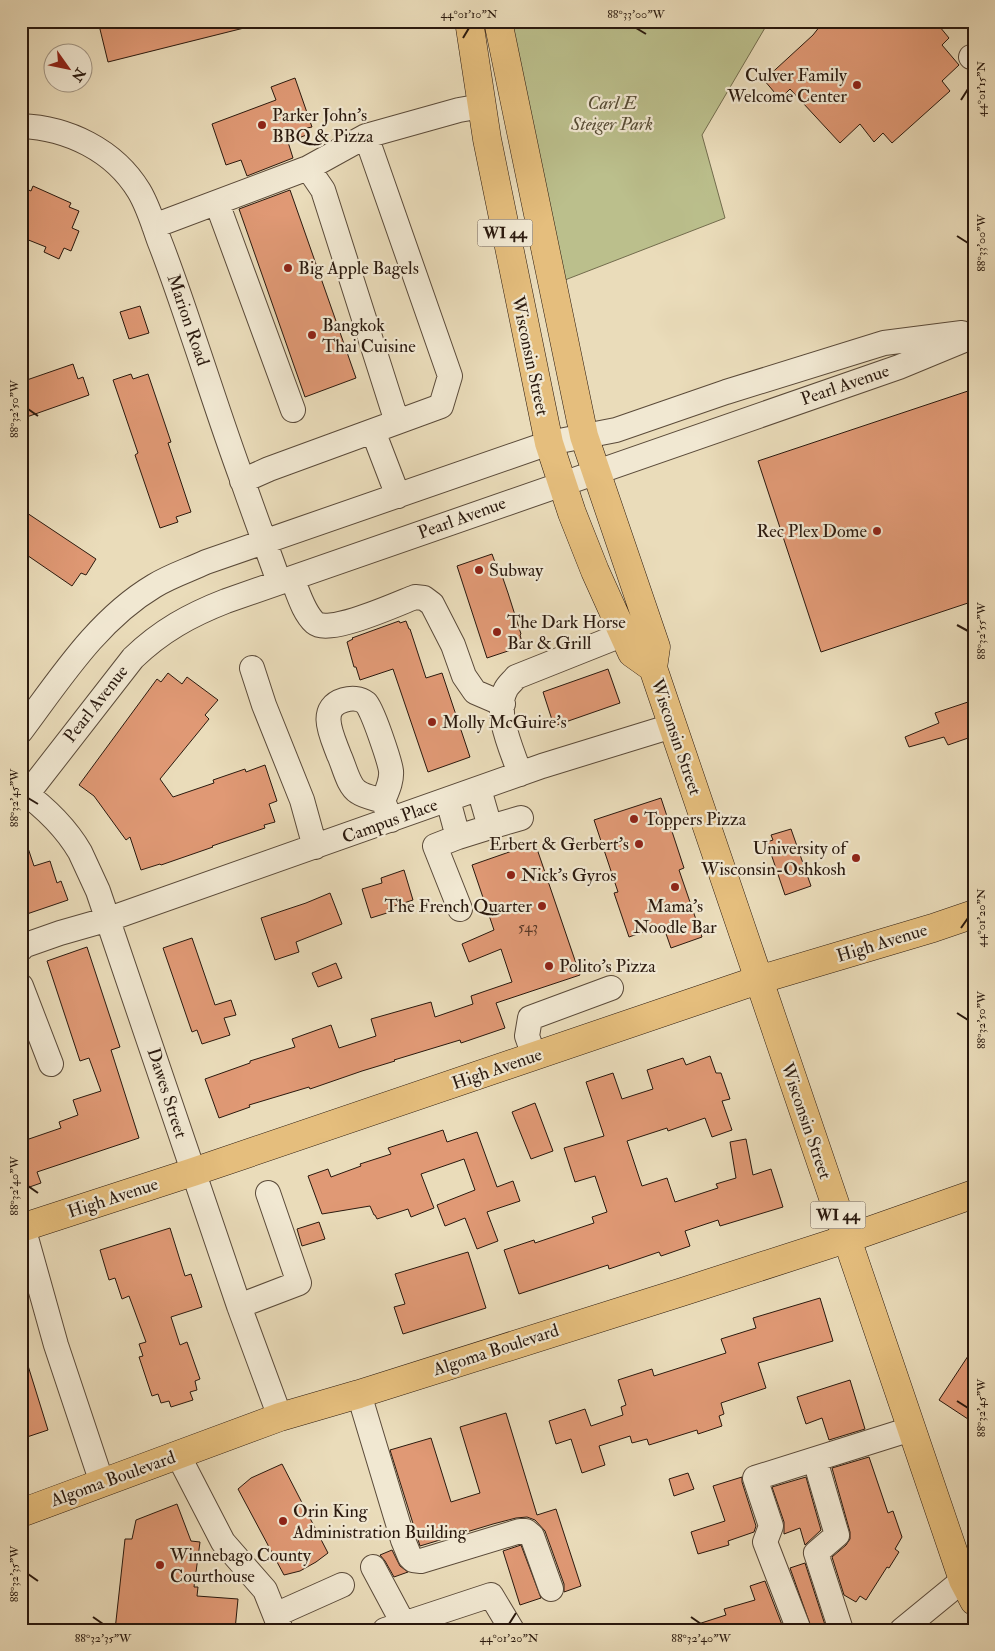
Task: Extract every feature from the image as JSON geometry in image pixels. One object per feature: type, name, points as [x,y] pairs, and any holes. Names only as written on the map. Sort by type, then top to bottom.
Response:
[{"type":"main road","name":"Wisconsin Street","points":[[470,21],[482,106],[507,242],[549,443],[562,484],[595,571],[632,653],[652,668]]},
{"type":"main road","name":"Wisconsin Street","points":[[498,21],[584,436],[656,647],[652,668],[911,1429],[968,1590]]},
{"type":"main road","name":"High Avenue","points":[[22,1227],[193,1172],[758,980],[974,914]]},
{"type":"main road","name":"Algoma Boulevard","points":[[21,1513],[280,1417],[359,1394],[846,1239],[974,1194]]},
{"type":"street","points":[[154,226],[308,168],[366,136],[459,110],[482,106]]},
{"type":"street","name":"Marion Road","points":[[21,126],[34,126],[79,138],[102,152],[122,170],[139,190],[175,281],[242,481],[265,542],[306,613],[316,624],[325,627],[344,624],[415,597],[424,598],[432,604],[453,645],[464,676],[474,692],[503,704]]},
{"type":"street","points":[[242,481],[269,469],[441,406],[450,376],[366,136]]},
{"type":"street","points":[[308,168],[323,190],[397,422]]},
{"type":"street","points":[[217,203],[293,410]]},
{"type":"street","name":"Pearl Avenue","points":[[21,731],[85,647],[113,616],[155,585],[206,562],[549,443],[616,430],[726,392],[884,343],[936,335],[974,332]]},
{"type":"street","name":"Pearl Avenue","points":[[23,795],[133,658],[149,642],[196,612],[899,367],[974,336]]},
{"type":"street","points":[[373,431],[398,496]]},
{"type":"street","points":[[520,774],[502,720],[506,689],[516,677],[624,634]]},
{"type":"street","points":[[252,668],[264,705],[302,800],[315,847]]},
{"type":"street","name":"Campus Place","points":[[21,949],[23,946],[60,933],[109,919],[315,847],[387,810],[448,800],[520,774],[672,726]]},
{"type":"street","points":[[479,789],[490,827]]},
{"type":"street","name":"Dawes Street","points":[[23,795],[67,834],[79,851],[98,891],[239,1306],[280,1417]]},
{"type":"street","points":[[448,800],[458,836]]},
{"type":"street","points":[[460,909],[435,846],[458,836],[521,818]]},
{"type":"street","points":[[21,986],[51,1064]]},
{"type":"street","points":[[534,1056],[527,1036],[530,1018],[611,988]]},
{"type":"street","points":[[239,1306],[299,1283],[268,1193]]},
{"type":"street","points":[[22,1227],[56,1345],[102,1483]]},
{"type":"street","points":[[359,1394],[410,1558],[420,1561],[520,1530],[526,1531],[532,1536],[551,1589]]},
{"type":"street","points":[[799,1630],[765,1542],[771,1526],[754,1478],[911,1429]]},
{"type":"street","points":[[178,1455],[223,1542],[265,1590],[278,1623],[342,1585]]},
{"type":"street","points":[[815,1460],[837,1535],[816,1553],[841,1630]]},
{"type":"street","points":[[373,1567],[394,1626],[491,1595],[512,1630]]},
{"type":"street","points":[[902,1630],[968,1590]]},
{"type":"green space","name":"Carl E Steiger Park","points":[[498,21],[769,21],[702,135],[725,218],[552,285]]},
{"type":"building","points":[[98,21],[247,21],[248,27],[108,62]]},
{"type":"building","name":"Culver Family Welcome Center","points":[[824,21],[935,21],[949,38],[942,45],[959,65],[942,81],[950,91],[892,143],[883,133],[874,142],[860,124],[840,143],[790,89],[780,99],[764,80],[813,35]]},
{"type":"building","name":"Parker John's BBQ & Pizza","points":[[295,78],[312,127],[307,128],[309,134],[288,142],[293,158],[247,176],[241,160],[226,165],[212,124],[276,100],[271,87]]},
{"type":"building","points":[[33,186],[71,203],[69,207],[79,211],[72,228],[79,231],[71,251],[64,248],[59,259],[44,252],[46,247],[21,237],[21,187],[31,191]]},
{"type":"building","points":[[290,190],[356,378],[305,397],[239,209]]},
{"type":"building","points":[[140,306],[149,333],[129,339],[120,312]]},
{"type":"building","points":[[73,364],[78,379],[83,377],[89,395],[21,419],[21,382]]},
{"type":"building","points":[[131,374],[133,379],[148,374],[171,442],[168,443],[191,512],[176,517],[178,522],[160,528],[135,455],[138,453],[113,380]]},
{"type":"building","name":"Rec Plex Dome","points":[[974,389],[974,601],[821,652],[758,461]]},
{"type":"building","points":[[21,509],[96,559],[86,575],[81,573],[72,586],[21,551]]},
{"type":"building","points":[[492,554],[496,565],[498,564],[508,593],[523,646],[487,658],[457,566]]},
{"type":"building","points":[[399,621],[400,623],[406,621],[410,629],[426,678],[442,673],[470,757],[428,772],[393,669],[360,680],[347,642],[352,638]]},
{"type":"building","points":[[608,669],[620,703],[554,726],[543,692]]},
{"type":"building","points":[[168,673],[182,684],[187,677],[218,700],[205,715],[209,719],[160,779],[173,797],[214,783],[213,780],[245,769],[246,772],[265,765],[277,801],[269,804],[275,822],[264,825],[265,828],[213,847],[141,870],[130,837],[126,840],[94,796],[79,785],[157,679],[161,682]]},
{"type":"building","points":[[974,700],[974,736],[948,745],[944,737],[909,747],[905,737],[939,723],[935,713]]},
{"type":"building","points":[[661,798],[684,868],[679,870],[702,937],[671,948],[663,925],[629,937],[614,893],[618,892],[594,820]]},
{"type":"building","points":[[791,829],[811,886],[785,895],[767,842],[773,840],[771,835]]},
{"type":"building","points":[[21,836],[24,836],[34,866],[50,861],[57,883],[61,881],[68,900],[21,916]]},
{"type":"building","points":[[535,843],[580,975],[496,1003],[505,1028],[461,1043],[460,1040],[394,1060],[310,1089],[309,1087],[249,1105],[250,1107],[219,1118],[205,1079],[250,1063],[250,1061],[295,1047],[292,1039],[331,1025],[339,1048],[376,1036],[371,1019],[431,1002],[435,1017],[473,1004],[471,996],[512,982],[501,949],[469,962],[462,944],[494,930],[472,865]]},
{"type":"building","points":[[404,870],[413,900],[388,908],[390,912],[371,918],[362,889],[382,883],[381,878]]},
{"type":"building","points":[[330,893],[342,924],[296,942],[299,952],[275,960],[261,918]]},
{"type":"building","points":[[192,938],[215,1005],[231,1000],[236,1015],[224,1018],[230,1035],[202,1044],[197,1030],[192,1032],[163,948]]},
{"type":"building","points":[[87,947],[120,1047],[111,1050],[139,1138],[37,1172],[41,1183],[21,1190],[21,1133],[24,1133],[26,1140],[61,1128],[59,1122],[78,1115],[73,1100],[101,1091],[89,1058],[80,1061],[47,961]]},
{"type":"building","points":[[336,963],[342,978],[318,987],[312,973]]},
{"type":"building","points":[[710,1056],[716,1073],[721,1073],[730,1099],[722,1101],[732,1130],[712,1137],[705,1118],[668,1131],[667,1128],[627,1141],[642,1186],[667,1178],[675,1202],[718,1188],[716,1184],[736,1178],[730,1142],[746,1139],[753,1175],[771,1169],[783,1207],[720,1226],[718,1220],[685,1231],[690,1246],[661,1256],[659,1252],[609,1269],[608,1265],[519,1294],[504,1250],[534,1240],[535,1243],[594,1223],[592,1217],[607,1212],[595,1176],[575,1182],[564,1148],[604,1136],[586,1082],[613,1073],[622,1099],[653,1089],[647,1070],[683,1058],[686,1065]]},
{"type":"building","points":[[535,1103],[553,1151],[531,1159],[512,1112]]},
{"type":"building","points":[[443,1130],[447,1142],[477,1132],[497,1187],[513,1181],[520,1201],[487,1212],[498,1241],[477,1249],[465,1218],[445,1226],[437,1205],[475,1190],[464,1159],[421,1174],[434,1208],[411,1217],[408,1209],[377,1219],[370,1206],[322,1214],[308,1176],[328,1169],[331,1177],[361,1166],[360,1164],[391,1154],[388,1148]]},
{"type":"building","points":[[319,1222],[325,1239],[302,1246],[297,1229]]},
{"type":"building","points":[[170,1228],[185,1276],[191,1274],[202,1307],[171,1317],[180,1345],[187,1342],[200,1379],[195,1381],[197,1390],[190,1392],[193,1400],[171,1407],[169,1401],[161,1403],[158,1394],[152,1396],[139,1357],[143,1356],[139,1344],[146,1342],[129,1296],[122,1299],[115,1278],[109,1280],[100,1250]]},
{"type":"building","points":[[468,1252],[486,1308],[403,1334],[394,1307],[405,1304],[395,1274]]},
{"type":"building","points":[[820,1298],[833,1341],[758,1363],[766,1388],[721,1403],[724,1414],[719,1416],[722,1426],[698,1434],[697,1430],[649,1445],[647,1439],[632,1443],[630,1436],[599,1446],[605,1465],[582,1473],[571,1439],[556,1444],[549,1421],[585,1409],[591,1426],[623,1415],[621,1407],[626,1405],[618,1380],[652,1369],[654,1376],[726,1353],[721,1339],[756,1328],[753,1318]]},
{"type":"building","points":[[974,1347],[974,1423],[939,1400]]},
{"type":"building","points":[[21,1356],[25,1356],[48,1430],[21,1439]]},
{"type":"building","points":[[850,1380],[865,1429],[829,1440],[822,1418],[806,1424],[797,1397]]},
{"type":"building","points":[[506,1413],[537,1515],[556,1509],[581,1586],[564,1592],[564,1584],[545,1531],[535,1520],[527,1517],[493,1524],[420,1546],[390,1450],[431,1438],[451,1502],[480,1493],[460,1427]]},
{"type":"building","points":[[869,1457],[888,1513],[893,1511],[902,1537],[895,1549],[899,1552],[889,1568],[887,1567],[866,1600],[860,1596],[856,1602],[844,1595],[832,1557],[846,1545],[850,1539],[850,1532],[832,1468]]},
{"type":"building","name":"Orin King Administration Building","points":[[282,1464],[328,1553],[300,1571],[284,1575],[238,1489],[251,1478]]},
{"type":"building","points":[[688,1473],[694,1489],[674,1496],[669,1479]]},
{"type":"building","points":[[742,1477],[756,1526],[754,1532],[728,1541],[729,1545],[698,1554],[691,1532],[725,1521],[713,1486]]},
{"type":"building","points":[[806,1477],[821,1530],[805,1545],[800,1528],[784,1534],[784,1522],[772,1487]]},
{"type":"building","name":"Winnebago County Courthouse","points":[[177,1504],[191,1541],[200,1542],[194,1587],[198,1587],[197,1596],[238,1599],[235,1630],[115,1630],[125,1539],[132,1539],[136,1520]]},
{"type":"building","points":[[521,1545],[541,1598],[520,1605],[503,1551]]},
{"type":"building","points":[[392,1550],[400,1566],[408,1572],[394,1577],[380,1555]]},
{"type":"building","points":[[805,1563],[826,1628],[820,1630],[812,1630],[790,1568]]},
{"type":"building","points":[[765,1581],[784,1630],[692,1630],[692,1626],[726,1615],[724,1609],[755,1600],[750,1586]]},
{"type":"place","name":"Culver Family Welcome Center","points":[[857,85]]},
{"type":"place","name":"Parker John's BBQ & Pizza","points":[[262,125]]},
{"type":"place","name":"Big Apple Bagels","points":[[288,268]]},
{"type":"place","name":"Bangkok Thai Cuisine","points":[[312,335]]},
{"type":"place","name":"Rec Plex Dome","points":[[877,531]]},
{"type":"place","name":"Subway","points":[[479,570]]},
{"type":"place","name":"The Dark Horse Bar & Grill","points":[[497,632]]},
{"type":"place","name":"Molly McGuire's","points":[[432,722]]},
{"type":"place","name":"Toppers Pizza","points":[[634,819]]},
{"type":"place","name":"Erbert & Gerbert's","points":[[639,844]]},
{"type":"place","name":"University of Wisconsin-Oshkosh","points":[[856,858]]},
{"type":"place","name":"Nick's Gyros","points":[[511,875]]},
{"type":"place","name":"Mama's Noodle Bar","points":[[675,887]]},
{"type":"place","name":"The French Quarter","points":[[542,906]]},
{"type":"place","name":"Polito's Pizza","points":[[549,966]]},
{"type":"place","name":"Orin King Administration Building","points":[[283,1521]]},
{"type":"place","name":"Winnebago County Courthouse","points":[[160,1565]]}]
